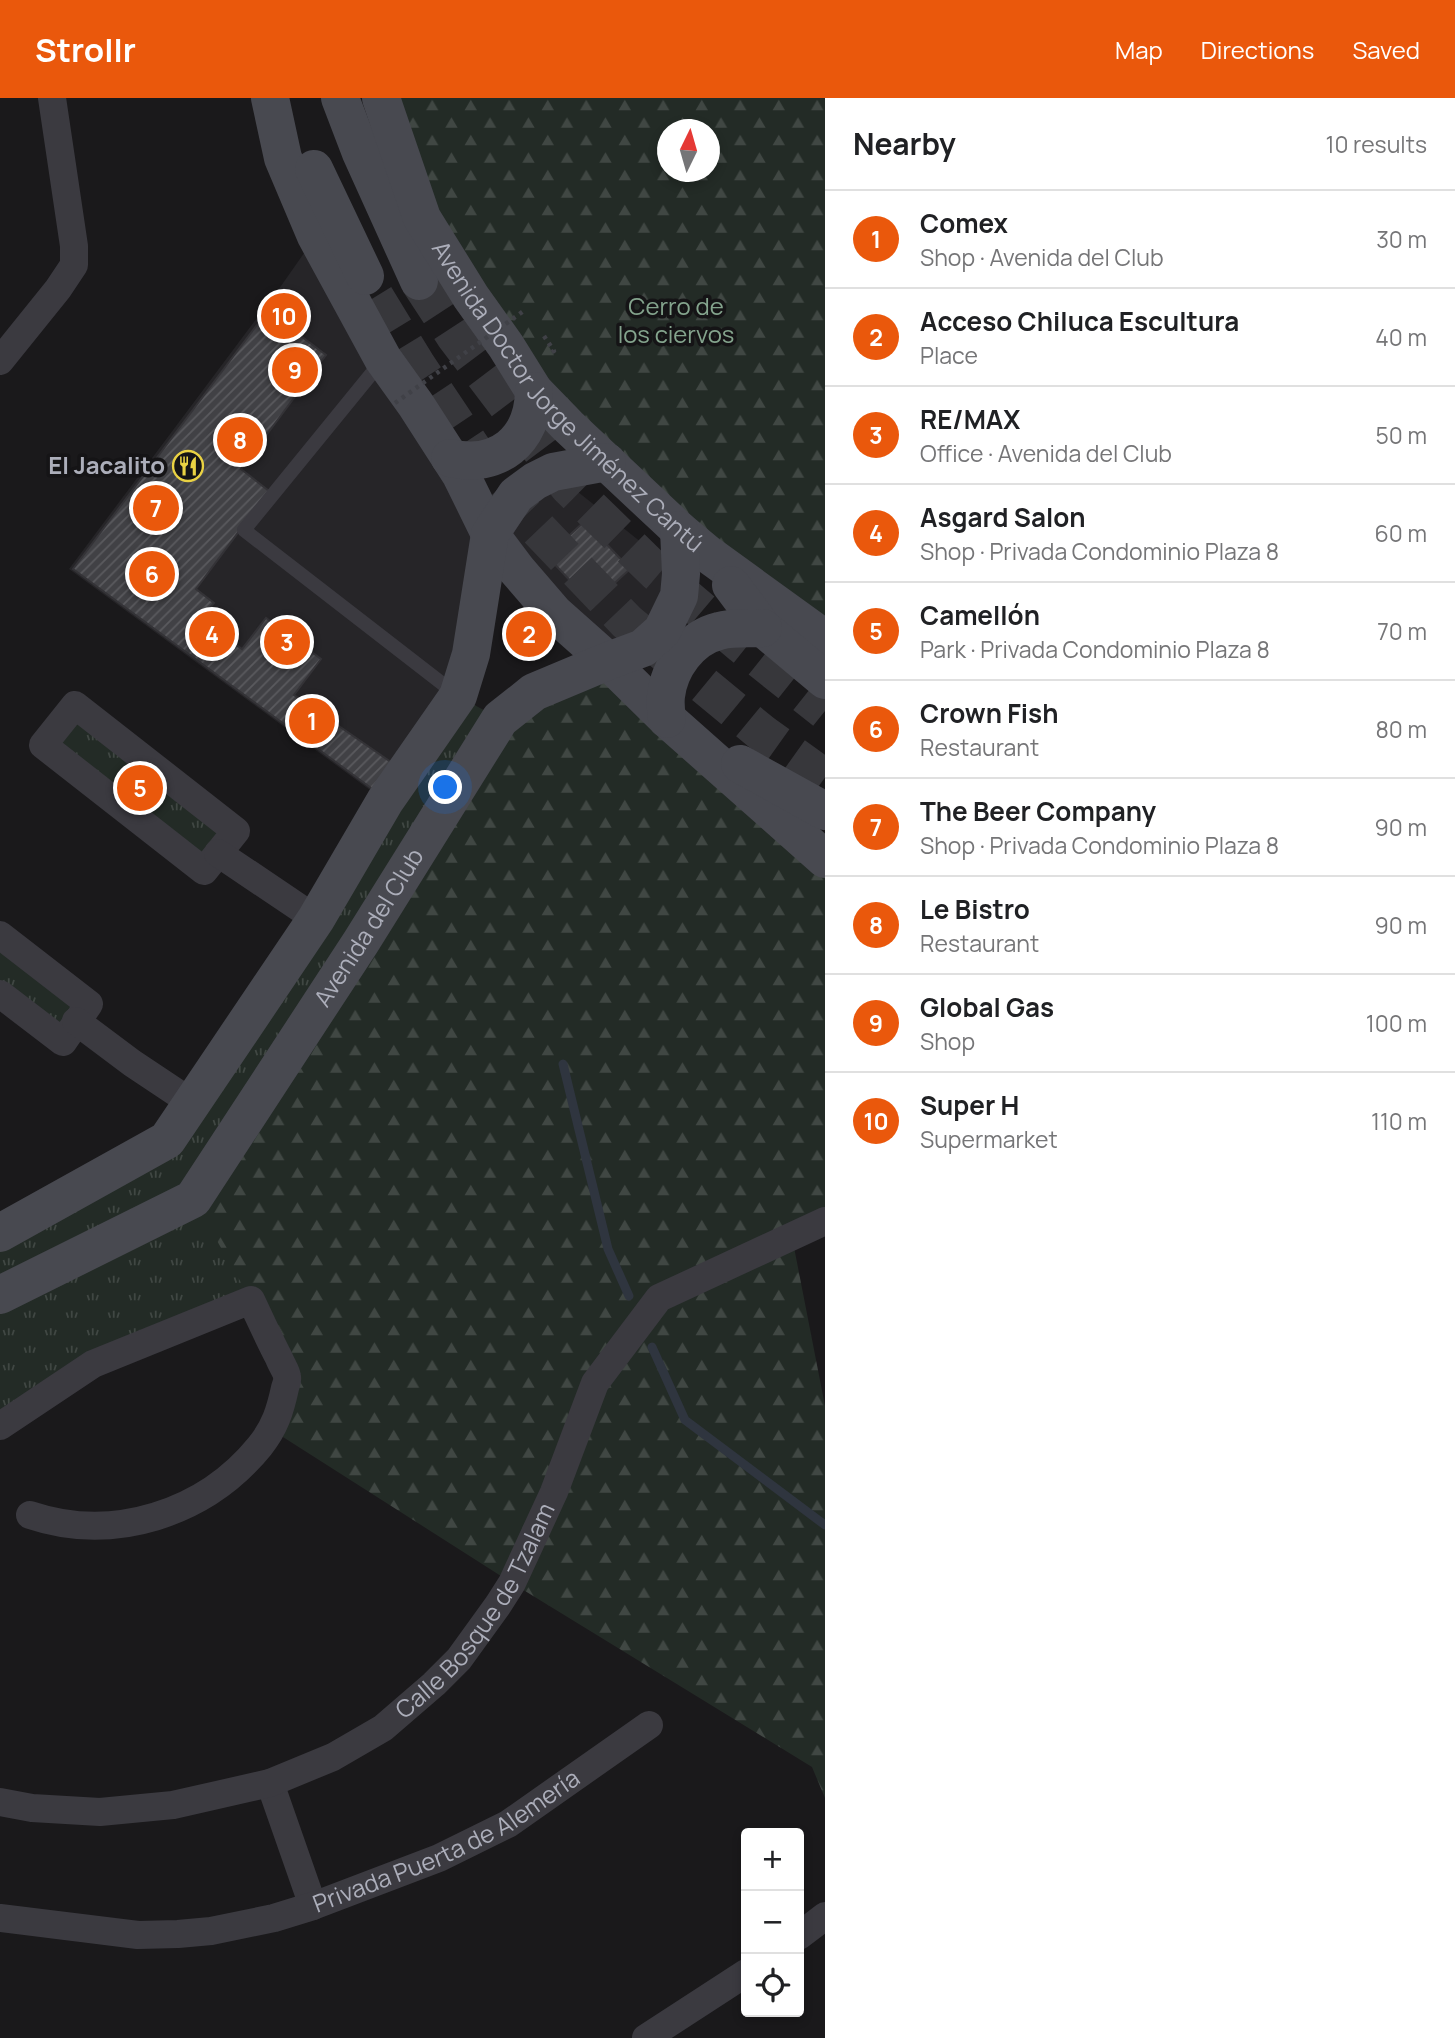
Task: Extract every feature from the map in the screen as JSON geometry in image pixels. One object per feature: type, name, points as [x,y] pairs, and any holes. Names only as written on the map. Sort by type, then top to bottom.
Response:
[{"type":"street","points":[[0,361],[74,265],[74,246],[52,98]]},
{"type":"street","points":[[270,98],[283,158],[316,236],[383,359],[461,475],[490,534],[554,612],[679,729],[825,859]]},
{"type":"street","points":[[280,98],[375,297]]},
{"type":"street","name":"Avenida Doctor Jorge Jiménez Cantú","points":[[340,98],[361,153],[419,281]]},
{"type":"street","name":"Avenida Doctor Jorge Jiménez Cantú","points":[[381,98],[422,218],[471,298],[534,391],[679,530],[825,639]]},
{"type":"street","points":[[450,458],[463,461],[497,457],[517,443],[534,406],[534,391]]},
{"type":"street","name":"Avenida del Club","points":[[0,1233],[167,1140],[316,919],[385,801],[458,696],[471,654],[490,534],[516,495],[535,481],[553,472],[607,462]]},
{"type":"street","name":"Avenida del Club","points":[[0,1295],[193,1199],[361,942],[500,719],[534,692],[643,648],[662,631],[679,596],[679,530]]},
{"type":"street","points":[[709,555],[763,628],[825,680]]},
{"type":"street","points":[[763,628],[719,631],[701,638],[682,655],[668,683],[665,699],[679,729],[825,811]]},
{"type":"street","points":[[75,705],[236,831],[218,853],[204,871],[43,745],[75,705]]},
{"type":"street","points":[[218,853],[316,919]]},
{"type":"street","points":[[0,935],[89,1003],[63,1042],[0,994]]},
{"type":"street","points":[[76,1021],[192,1103]]},
{"type":"street","name":"Calle Bosque de Tzalam","points":[[0,1802],[32,1808],[100,1812],[173,1805],[270,1783],[332,1757],[383,1728],[459,1659],[498,1605],[512,1583],[554,1492],[595,1383],[659,1298],[825,1221]]},
{"type":"street","points":[[0,1426],[93,1364],[251,1300],[288,1377],[282,1405],[272,1430],[249,1459],[226,1481],[190,1504],[127,1524],[98,1526],[71,1525],[30,1515]]},
{"type":"street","name":"Privada Puerta de Alemería","points":[[270,1783],[313,1906],[439,1858],[508,1825],[649,1725]]},
{"type":"street","points":[[0,1918],[138,1935],[178,1934],[211,1931],[274,1918],[313,1906]]},
{"type":"street","points":[[804,1932],[825,1916]]},
{"type":"street","points":[[646,2038],[741,1976]]},
{"type":"lane","points":[[383,359],[244,530],[458,696]]},
{"type":"path","points":[[395,403],[525,310]]},
{"type":"shaded area","points":[[316,236],[490,533],[553,472],[681,574],[671,614],[608,661],[491,535],[471,654],[385,801],[69,569]]},
{"type":"green space","name":"Cerro de los ciervos","points":[[381,98],[825,98],[825,639],[709,555],[471,297]]},
{"type":"green space","points":[[608,661],[825,859],[825,1221],[792,1237],[825,1406],[825,1798],[812,1767],[512,1583],[272,1430],[282,1405],[251,1300],[193,1199],[500,719]]},
{"type":"green space","points":[[458,696],[500,719],[251,1300],[0,1426],[0,1233],[167,1140]]},
{"type":"green space","points":[[75,705],[236,831],[204,871],[43,745]]},
{"type":"green space","points":[[0,935],[89,1004],[61,1041],[0,994]]},
{"type":"building","points":[[284,289],[310,308],[293,330],[326,355],[241,469],[269,491],[196,589],[214,603],[201,619],[242,649],[266,618],[321,659],[294,695],[401,769],[382,796],[73,569]]},
{"type":"building","points":[[585,521],[630,569],[592,604],[547,556]]},
{"type":"waterway","points":[[563,1064],[608,1249],[629,1296]]},
{"type":"waterway","points":[[652,1347],[685,1420],[825,1525]]},
{"type":"tunnel","points":[[419,281],[455,336],[569,487],[656,572],[825,711]]},
{"type":"tunnel","points":[[375,297],[498,487],[627,622],[762,733],[825,778]]},
{"type":"place","name":"Super H","points":[[284,316]]},
{"type":"place","name":"Global Gas","points":[[295,370]]},
{"type":"place","name":"Le Bistro","points":[[240,440]]},
{"type":"place","name":"El Jacalito","points":[[188,466]]},
{"type":"place","name":"The Beer Company","points":[[156,508]]},
{"type":"place","name":"Crown Fish","points":[[152,574]]},
{"type":"place","name":"Asgard Salon","points":[[212,634]]},
{"type":"place","name":"Acceso Chiluca Escultura","points":[[529,634]]},
{"type":"place","name":"RE/MAX","points":[[287,642]]},
{"type":"place","name":"Comex","points":[[312,721]]},
{"type":"place","name":"Camellón","points":[[140,788]]}]
